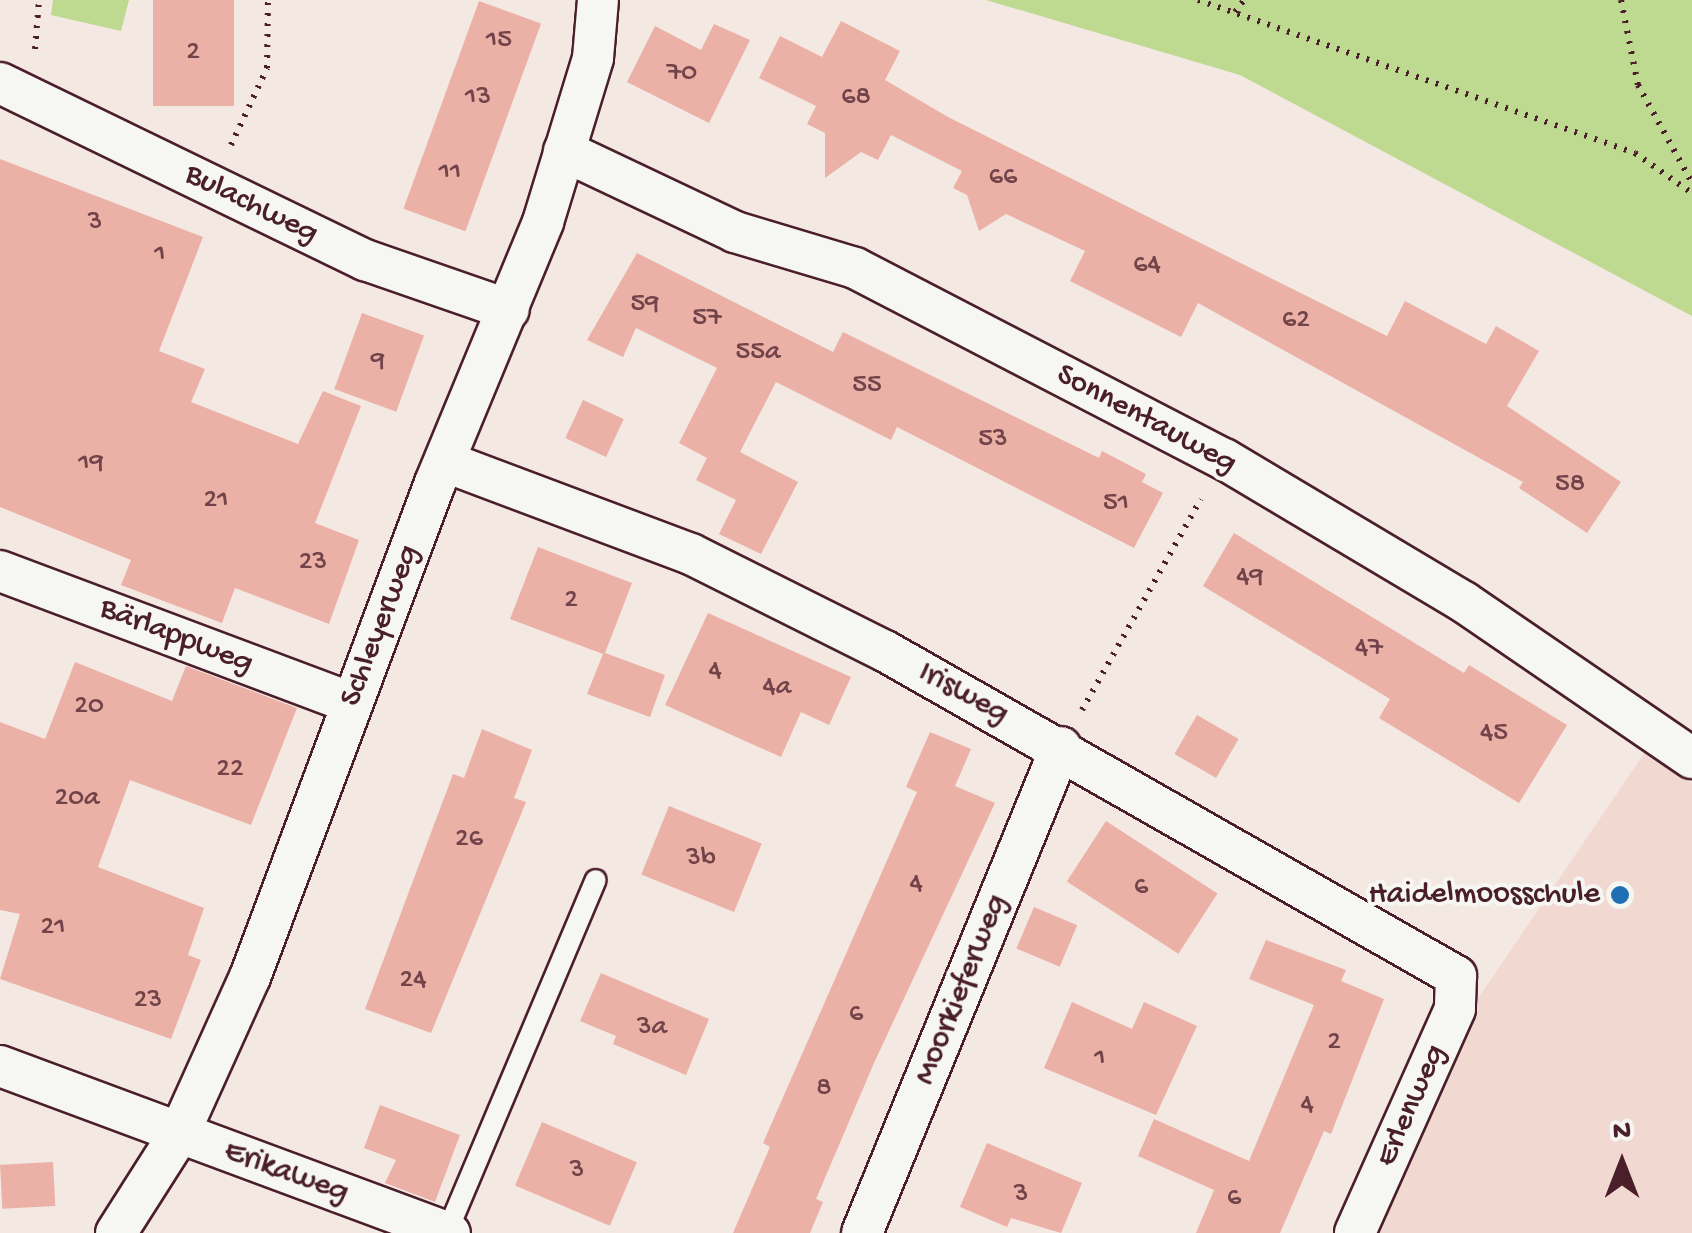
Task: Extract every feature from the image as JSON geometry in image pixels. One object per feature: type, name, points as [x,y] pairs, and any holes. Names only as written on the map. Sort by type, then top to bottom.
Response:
[{"type":"street","name":"Schleyerweg","points":[[116,1233],[179,1134],[250,977],[352,703],[509,310],[593,58],[598,0]]},
{"type":"street","name":"Bulachweg","points":[[0,83],[366,260],[509,310]]},
{"type":"street","name":"Sonnentauweg","points":[[564,151],[735,232],[855,268],[1224,459],[1464,602],[1692,758]]},
{"type":"street","name":"Irisweg","points":[[446,462],[691,554],[1061,747],[1456,976]]},
{"type":"street","name":"Bärlappweg","points":[[0,571],[352,703]]},
{"type":"street","name":"Moorkieferweg","points":[[862,1233],[1061,747]]},
{"type":"street","name":"Erlenweg","points":[[1355,1233],[1455,1009],[1456,976]]},
{"type":"street","name":"Erikaweg","points":[[0,1066],[449,1232]]},
{"type":"lane","points":[[449,1232],[596,880]]},
{"type":"path","points":[[212,186],[267,68],[268,0]]},
{"type":"path","points":[[1198,0],[1635,153],[1692,193]]},
{"type":"path","points":[[1235,12],[1244,0]]},
{"type":"path","points":[[1621,0],[1638,85],[1692,183]]},
{"type":"path","points":[[1061,747],[1224,459]]},
{"type":"shaded area","name":"Haidelmoosschule","points":[[1647,749],[1692,783],[1692,1233],[1370,1233],[1473,1006]]},
{"type":"green space","points":[[53,0],[129,0],[121,31],[51,15]]},
{"type":"green space","points":[[986,0],[1692,0],[1692,316],[1240,75]]},
{"type":"building","points":[[153,0],[234,0],[234,106],[153,106]]},
{"type":"building","points":[[479,1],[541,24],[465,231],[403,209]]},
{"type":"building","points":[[841,21],[900,51],[885,80],[948,117],[1387,336],[1405,301],[1486,344],[1496,326],[1539,351],[1507,406],[1621,482],[1587,533],[1519,488],[1523,482],[1198,303],[1181,337],[1070,281],[1085,251],[1006,214],[979,231],[967,195],[953,188],[962,171],[891,135],[878,160],[861,152],[825,178],[825,133],[807,124],[816,106],[759,78],[780,36],[822,57]]},
{"type":"building","points":[[714,24],[750,40],[709,123],[627,82],[655,26],[701,50]]},
{"type":"building","points":[[0,159],[203,237],[159,351],[205,369],[191,402],[298,444],[323,391],[361,406],[315,523],[359,540],[329,624],[235,588],[222,623],[121,585],[131,560],[0,507]]},
{"type":"building","points":[[637,253],[833,352],[843,332],[1099,458],[1102,451],[1146,474],[1142,482],[1163,493],[1134,548],[897,427],[891,440],[776,382],[740,452],[798,482],[761,554],[719,534],[736,500],[696,480],[707,458],[679,443],[717,368],[636,328],[623,357],[587,340]]},
{"type":"building","points":[[362,313],[424,336],[396,412],[334,389]]},
{"type":"building","points":[[583,400],[624,419],[606,457],[565,438]]},
{"type":"building","points":[[1234,533],[1464,673],[1469,665],[1567,725],[1519,803],[1379,718],[1390,699],[1203,586]]},
{"type":"building","points":[[538,547],[632,583],[605,653],[665,675],[650,717],[587,694],[603,654],[510,619]]},
{"type":"building","points":[[708,613],[851,677],[829,725],[801,712],[781,757],[665,705]]},
{"type":"building","points":[[75,662],[172,701],[186,666],[297,708],[251,825],[130,780],[98,867],[204,908],[188,955],[201,960],[171,1039],[0,979],[20,914],[0,910],[0,722],[45,739]]},
{"type":"building","points":[[1197,715],[1239,739],[1216,778],[1174,754]]},
{"type":"building","points":[[482,729],[532,750],[514,798],[526,802],[431,1033],[365,1009],[453,774],[464,778]]},
{"type":"building","points":[[930,732],[971,749],[955,786],[995,803],[874,1063],[816,1199],[823,1202],[810,1233],[733,1233],[770,1147],[763,1143],[917,792],[906,787]]},
{"type":"building","points":[[669,806],[762,843],[734,912],[641,875]]},
{"type":"building","points":[[1106,821],[1218,893],[1178,954],[1067,881]]},
{"type":"building","points":[[1034,907],[1077,925],[1060,967],[1016,948]]},
{"type":"building","points":[[1266,940],[1346,970],[1341,981],[1384,999],[1331,1134],[1324,1131],[1280,1233],[1196,1233],[1214,1190],[1138,1156],[1154,1119],[1249,1161],[1314,1005],[1249,979]]},
{"type":"building","points":[[601,973],[709,1019],[686,1075],[613,1044],[616,1036],[580,1021]]},
{"type":"building","points":[[1072,1002],[1132,1029],[1144,1002],[1197,1026],[1156,1115],[1044,1068]]},
{"type":"building","points":[[380,1105],[460,1135],[435,1202],[385,1183],[396,1160],[364,1148]]},
{"type":"building","points":[[542,1122],[637,1162],[610,1226],[515,1186]]},
{"type":"building","points":[[987,1143],[1082,1183],[1061,1233],[1011,1218],[1007,1227],[960,1207]]},
{"type":"building","points":[[53,1162],[55,1206],[2,1209],[0,1165]]},
{"type":"place","name":"Haidelmoosschule","points":[[1620,895]]}]
